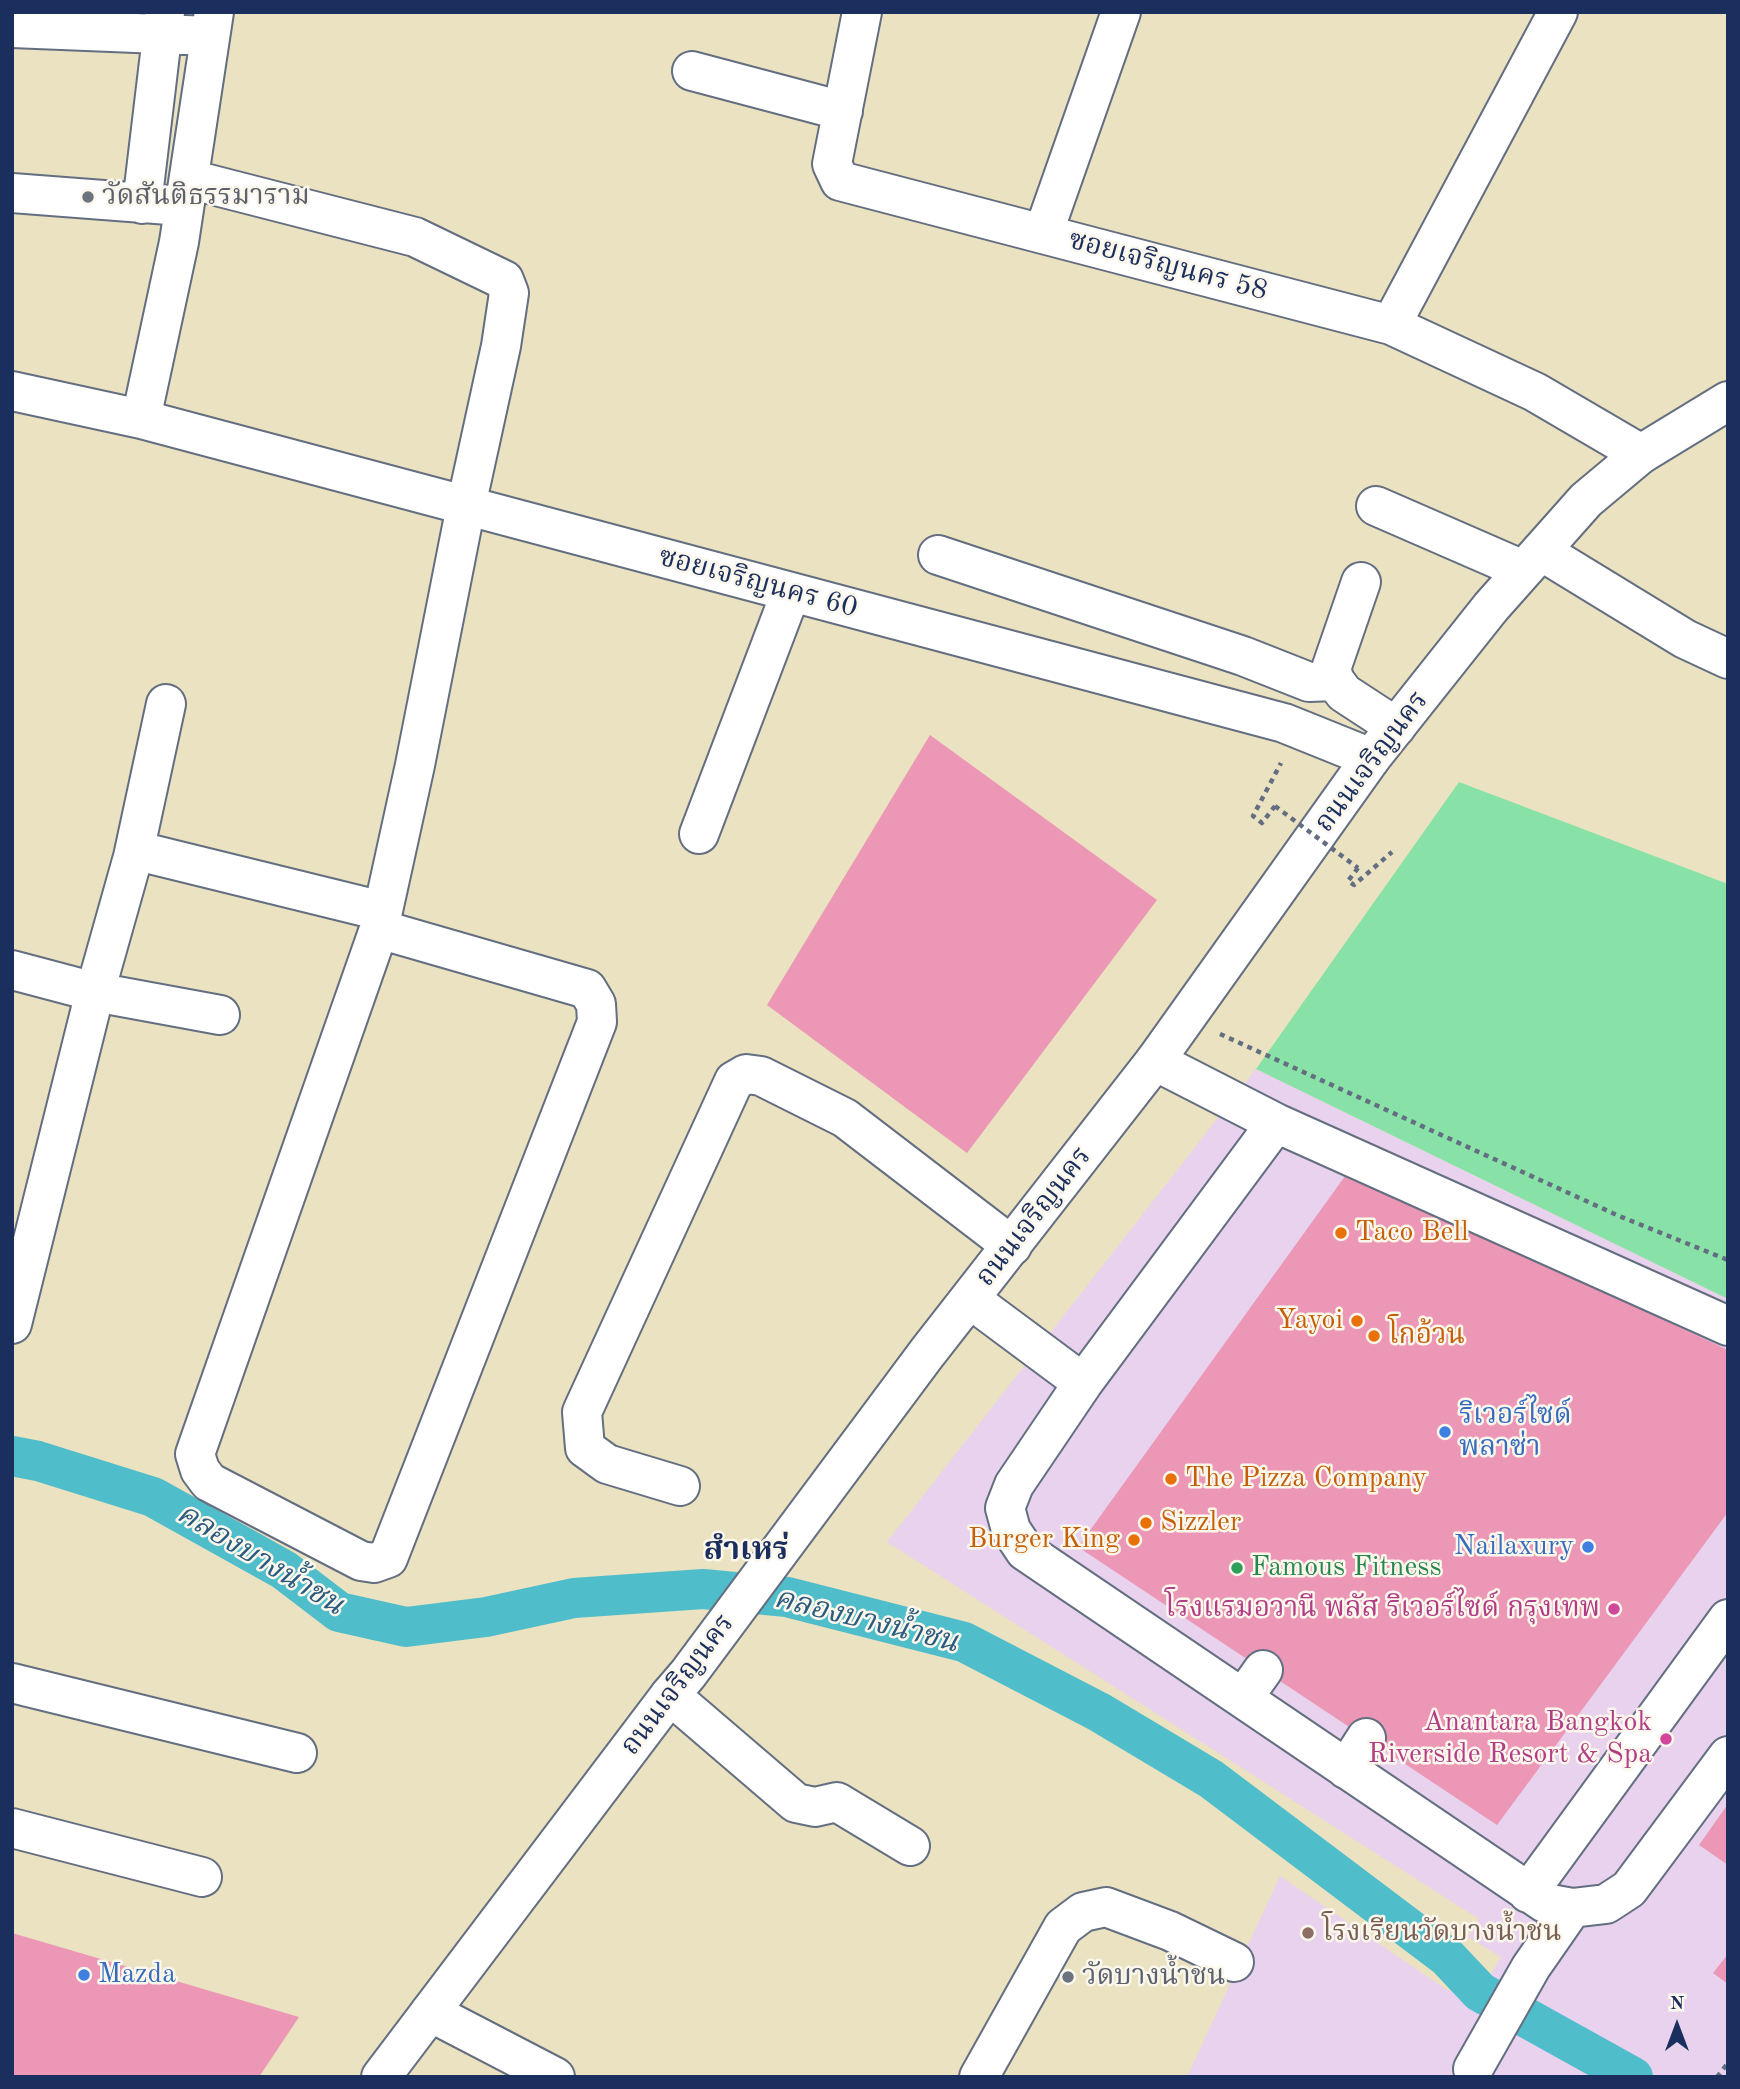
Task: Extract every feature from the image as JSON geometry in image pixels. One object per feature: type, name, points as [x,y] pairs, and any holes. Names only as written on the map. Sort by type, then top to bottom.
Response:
[{"type":"street","name":"ซอยเจริญนคร 58","points":[[862,12],[832,164],[840,181],[1391,325],[1535,392],[1641,454]]},
{"type":"street","points":[[1043,234],[1121,12]]},
{"type":"street","points":[[1391,325],[1558,12]]},
{"type":"street","points":[[142,204],[163,23]]},
{"type":"street","points":[[12,28],[212,24],[187,193],[141,419]]},
{"type":"street","points":[[692,71],[843,111]]},
{"type":"street","points":[[12,193],[142,204],[187,193],[415,237],[504,280],[509,293],[501,346],[381,920],[195,1454],[200,1469],[209,1482],[361,1561],[374,1563],[388,1558],[597,1023],[596,1004],[587,989],[381,920],[146,853],[134,857]]},
{"type":"street","name":"ซอยเจริญนคร 60","points":[[12,391],[141,419],[1284,723],[1371,758]]},
{"type":"street","name":"ถนนเจริญนคร","points":[[381,2077],[970,1299],[1156,1061],[1371,758],[1491,607],[1586,499],[1641,454],[1728,401]]},
{"type":"street","points":[[1376,506],[1532,560],[1728,659]]},
{"type":"street","points":[[939,555],[1243,656],[1310,682],[1335,681]]},
{"type":"street","points":[[1361,582],[1331,669],[1335,681],[1344,693],[1396,727]]},
{"type":"street","points":[[699,834],[791,592]]},
{"type":"street","points":[[12,1324],[95,992],[134,857],[166,704]]},
{"type":"street","points":[[12,970],[95,992],[220,1015]]},
{"type":"street","points":[[1156,1061],[1276,1123],[1728,1326]]},
{"type":"street","points":[[680,1486],[607,1464],[585,1448],[582,1412],[734,1081],[746,1074],[761,1076],[845,1118],[1012,1246]]},
{"type":"street","points":[[1276,1123],[1083,1383],[1014,1485],[1004,1508],[1011,1530],[1025,1550],[1253,1684],[1356,1753],[1528,1893],[1545,1903],[1572,1908],[1606,1904],[1629,1889],[1728,1756]]},
{"type":"street","points":[[970,1299],[1083,1383]]},
{"type":"street","points":[[1528,1893],[1728,1619]]},
{"type":"street","points":[[12,1683],[297,1753]]},
{"type":"street","points":[[679,1684],[796,1803],[815,1807],[837,1802],[910,1846]]},
{"type":"street","points":[[12,1828],[202,1877]]},
{"type":"street","points":[[979,2077],[1063,1927],[1083,1912],[1106,1907],[1170,1931],[1234,1962]]},
{"type":"street","points":[[1473,2069],[1531,1967],[1572,1908]]},
{"type":"street","points":[[430,2012],[555,2077]]},
{"type":"path","points":[[1283,759],[1253,816],[1262,823],[1275,806],[1357,868],[1348,881],[1354,885],[1392,852]]},
{"type":"path","points":[[1187,1018],[1619,1216],[1728,1260]]},
{"type":"path","points":[[1717,2077],[1726,2065]]},
{"type":"shaded area","points":[[1256,1069],[1728,1299],[1728,2077],[1187,2077],[1280,1876],[1447,1990],[1480,1992],[1501,1957],[1468,1937],[1479,1919],[887,1542]]},
{"type":"green space","points":[[1459,782],[1728,884],[1728,1299],[1256,1069]]},
{"type":"building","points":[[930,735],[1157,900],[967,1153],[767,1005]]},
{"type":"building","name":"ริเวอร์ไซด์ พลาซ่า","points":[[1348,1172],[1728,1350],[1728,1512],[1497,1825],[1078,1547]]},
{"type":"building","points":[[1728,1804],[1728,1865],[1699,1845]]},
{"type":"building","name":"Mazda","points":[[12,1933],[299,2017],[259,2077],[12,2077]]},
{"type":"building","points":[[1728,1954],[1728,1984],[1713,1973]]},
{"type":"waterway","name":"คลองบางน้ำชน","points":[[12,1456],[38,1461],[153,1497],[284,1570],[339,1612],[406,1627],[486,1617],[574,1598],[703,1589],[787,1597],[964,1642],[1099,1712],[1211,1779],[1447,1957],[1480,1992],[1633,2077]]},
{"type":"place","name":"วัดสันติธรรมาราม","points":[[88,197]]},
{"type":"place","name":"Taco Bell","points":[[1341,1233]]},
{"type":"place","name":"Yayoi","points":[[1357,1321]]},
{"type":"place","name":"โกอ้วน","points":[[1374,1336]]},
{"type":"place","name":"ริเวอร์ไซด์ พลาซ่า","points":[[1445,1432]]},
{"type":"place","name":"The Pizza Company","points":[[1171,1479]]},
{"type":"place","name":"Sizzler","points":[[1146,1523]]},
{"type":"place","name":"Burger King","points":[[1134,1540]]},
{"type":"place","name":"Nailaxury","points":[[1588,1547]]},
{"type":"place","name":"Famous Fitness","points":[[1237,1568]]},
{"type":"place","name":"โรงแรมอวานี พลัส ริเวอร์ไซด์ กรุงเทพ","points":[[1614,1609]]},
{"type":"place","name":"Anantara Bangkok Riverside Resort & Spa","points":[[1666,1739]]},
{"type":"place","name":"โรงเรียนวัดบางน้ำชน","points":[[1308,1933]]},
{"type":"place","name":"Mazda","points":[[84,1975]]},
{"type":"place","name":"วัดบางน้ำชน","points":[[1068,1977]]},
{"type":"district","name":"สำเหร่","points":[[746,1551]]}]
